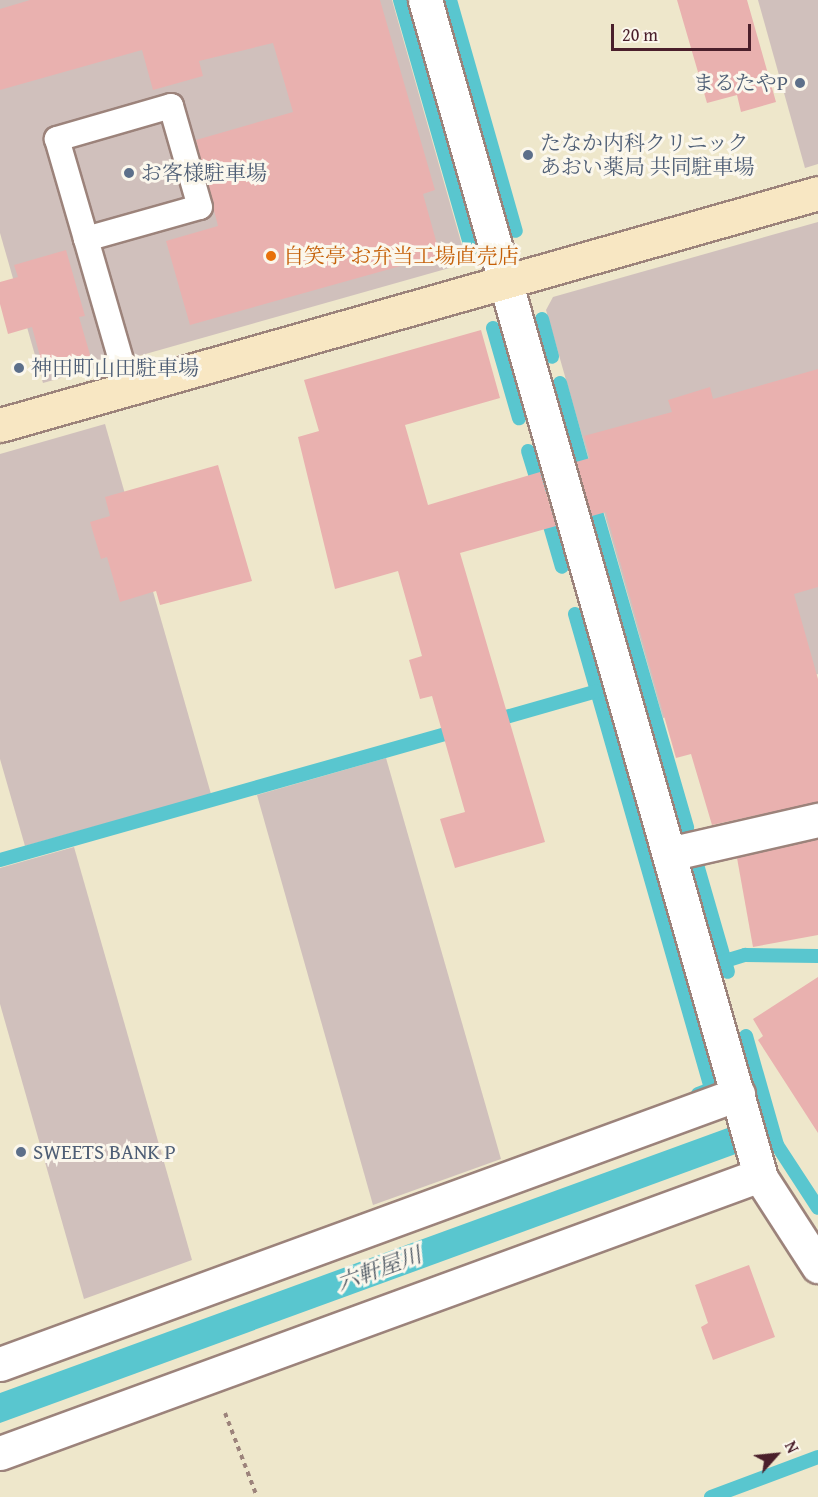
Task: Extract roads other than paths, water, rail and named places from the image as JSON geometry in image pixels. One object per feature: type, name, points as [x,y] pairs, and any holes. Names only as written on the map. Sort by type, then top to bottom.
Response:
[{"type":"street","points":[[425,0],[759,1170],[818,1266]]},
{"type":"street","points":[[0,425],[818,193]]},
{"type":"street","points":[[669,854],[818,820]]},
{"type":"street","points":[[0,1364],[739,1100]]},
{"type":"street","points":[[0,1452],[759,1170]]},
{"type":"lane","points":[[86,239],[200,207],[171,106],[57,139],[129,388]]},
{"type":"water","name":"六軒屋川","points":[[755,1118],[763,1144],[0,1423],[0,1393]]},
{"type":"waterway","points":[[400,0],[471,248]]},
{"type":"waterway","points":[[450,0],[516,231]]},
{"type":"waterway","points":[[542,319],[552,357]]},
{"type":"waterway","points":[[493,328],[519,418]]},
{"type":"waterway","points":[[560,383],[586,476]]},
{"type":"waterway","points":[[528,451],[540,490]]},
{"type":"waterway","points":[[592,498],[687,828]]},
{"type":"waterway","points":[[546,512],[562,567]]},
{"type":"waterway","points":[[575,614],[711,1089],[698,1094]]},
{"type":"waterway","points":[[492,721],[597,691]]},
{"type":"waterway","points":[[0,860],[459,730]]},
{"type":"waterway","points":[[698,868],[728,972]]},
{"type":"waterway","points":[[725,961],[745,955],[818,956]]},
{"type":"waterway","points":[[746,1036],[777,1145],[818,1208]]},
{"type":"waterway","points":[[711,1497],[818,1457]]},
{"type":"place","name":"まるたやP","points":[[800,83]]},
{"type":"place","name":"たなか内科クリニック あおい薬局 共同駐車場","points":[[528,155]]},
{"type":"place","name":"お客様駐車場","points":[[129,173]]},
{"type":"place","name":"自笑亭 お弁当工場直売店","points":[[271,256]]},
{"type":"place","name":"神田町山田駐車場","points":[[19,368]]},
{"type":"place","name":"SWEETS BANK P","points":[[21,1152]]}]
